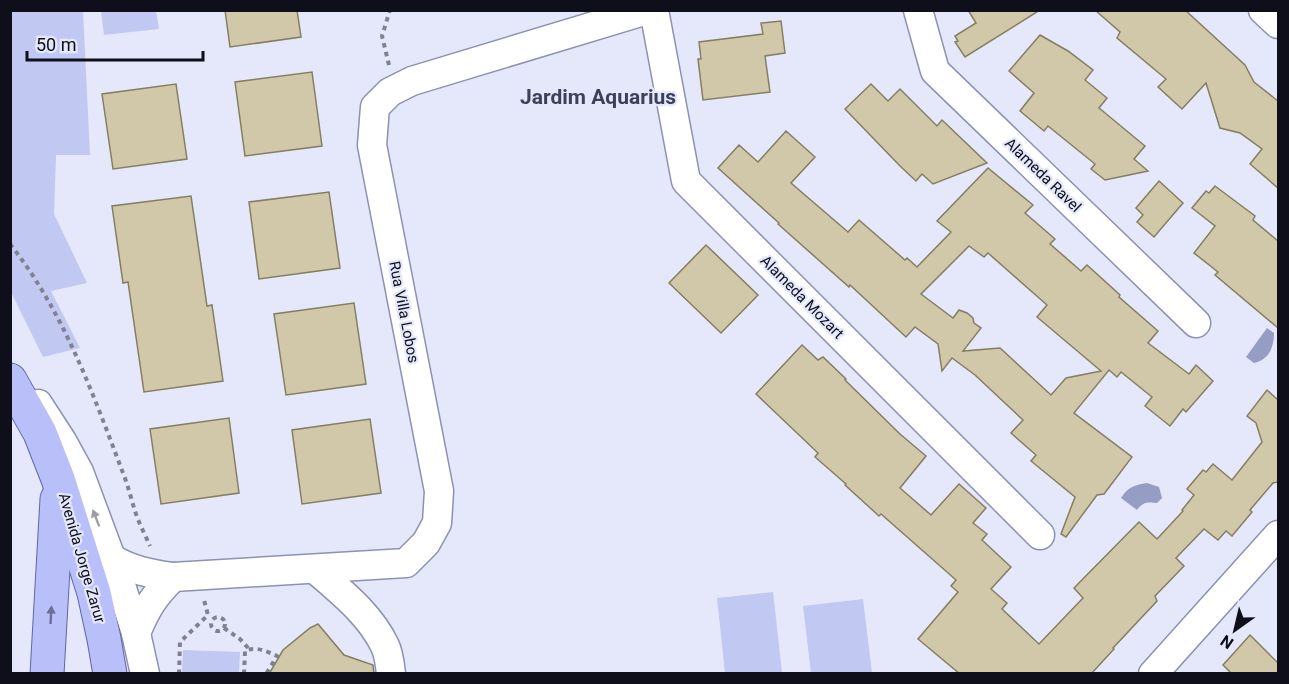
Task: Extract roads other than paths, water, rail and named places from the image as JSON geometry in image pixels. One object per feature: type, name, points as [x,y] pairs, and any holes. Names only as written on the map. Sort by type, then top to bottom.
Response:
[{"type":"main road","name":"Avenida Jorge Zarur","points":[[10,380],[40,433],[58,479],[94,593],[110,674]]},
{"type":"main road","name":"Avenida Jorge Zarur","points":[[47,674],[58,479]]},
{"type":"street","name":"Rua Villa Lobos","points":[[111,558],[146,573],[186,576],[406,563],[426,543],[437,523],[439,491],[372,145],[375,107],[394,89],[412,81],[647,10]]},
{"type":"street","name":"Alameda Mozart","points":[[654,10],[686,181],[1040,535]]},
{"type":"street","name":"Alameda Ravel","points":[[918,10],[935,71],[1196,323]]},
{"type":"street","points":[[1263,10],[1278,24]]},
{"type":"street","points":[[10,375],[26,388],[48,417],[79,472],[136,633],[145,674]]},
{"type":"street","points":[[1154,674],[1278,535]]},
{"type":"street","points":[[315,568],[372,624],[387,647],[391,674]]},
{"type":"street","points":[[136,633],[157,593],[186,576]]},
{"type":"district","name":"Jardim Aquarius","points":[[598,97]]}]
